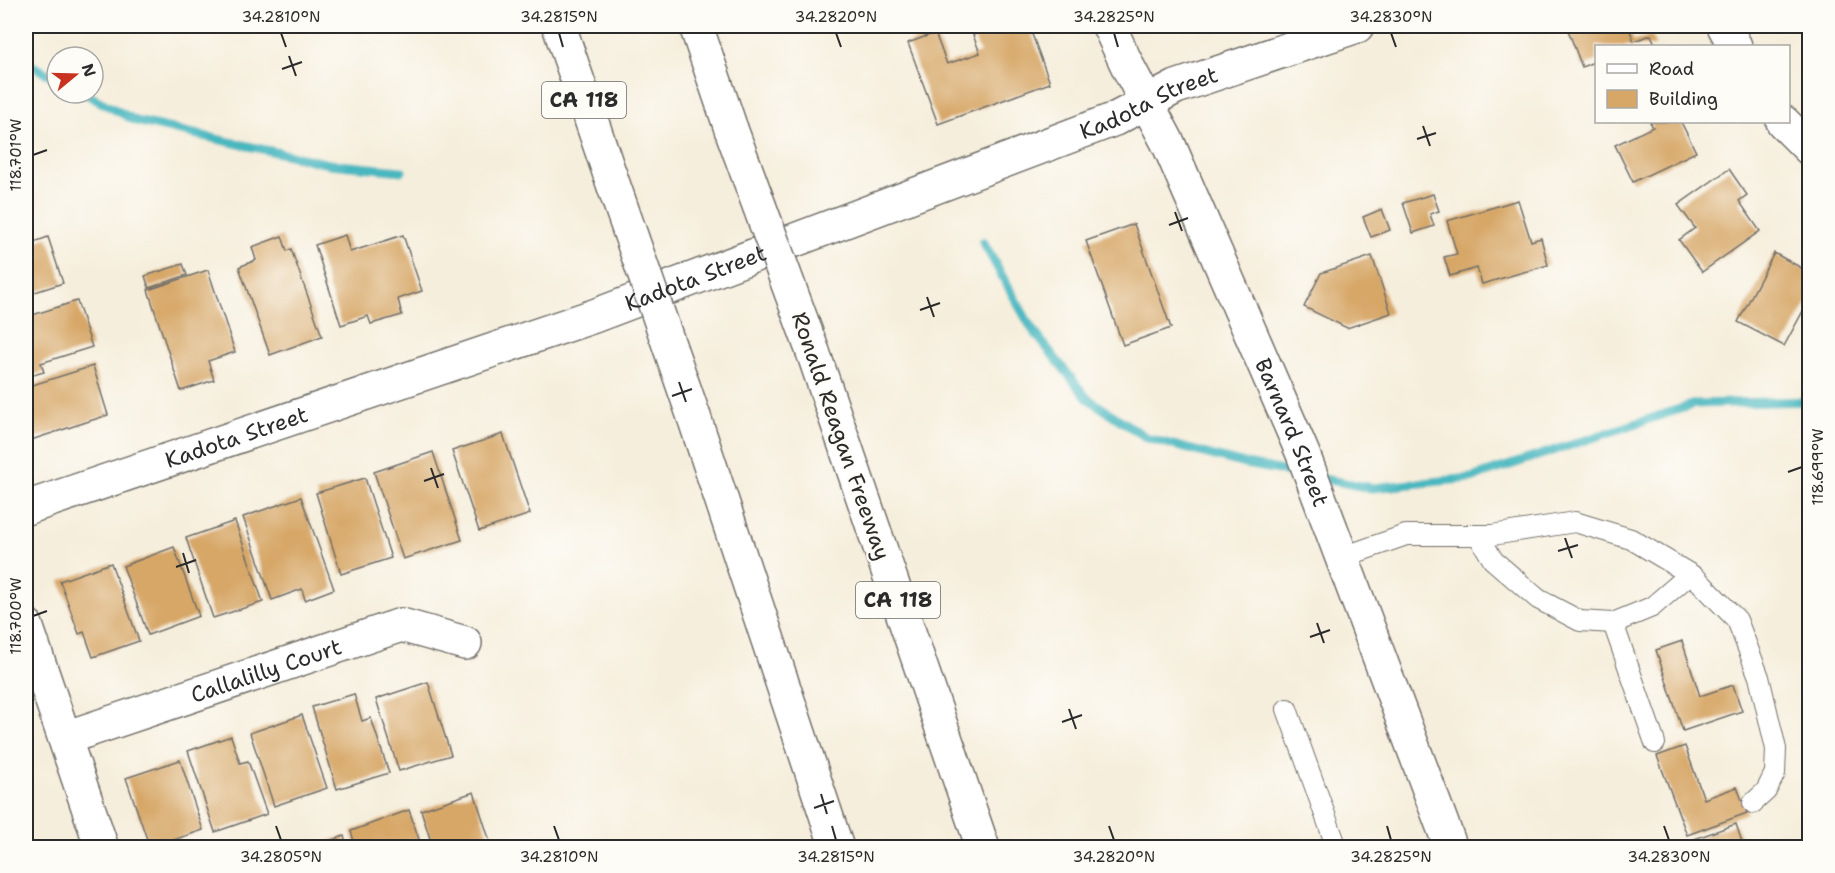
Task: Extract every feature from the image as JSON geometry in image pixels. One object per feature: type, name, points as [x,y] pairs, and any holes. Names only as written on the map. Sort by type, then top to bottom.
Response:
[{"type":"main road","name":"CA 118","points":[[558,26],[693,417],[837,848]]},
{"type":"main road","name":"Ronald Reagan Freeway","points":[[696,26],[731,129],[813,352],[983,848]]},
{"type":"main road","name":"Barnard Street","points":[[1109,26],[1169,145],[1303,454],[1451,848]]},
{"type":"main road","name":"Kadota Street","points":[[26,508],[594,316],[1105,123],[1176,87],[1357,26]]},
{"type":"main road","points":[[1724,26],[1734,45]]},
{"type":"main road","points":[[1784,123],[1809,149]]},
{"type":"main road","points":[[26,625],[102,848]]},
{"type":"main road","name":"Callalilly Court","points":[[65,738],[401,625],[465,643]]},
{"type":"lane","points":[[1343,556],[1406,535],[1492,535],[1575,522],[1631,539],[1690,574],[1737,620],[1759,677],[1776,749],[1775,773],[1766,791],[1753,803]]},
{"type":"lane","points":[[1478,536],[1493,560],[1538,599],[1580,621],[1613,623],[1652,607],[1690,574]]},
{"type":"lane","points":[[1613,623],[1655,743]]},
{"type":"lane","points":[[1287,709],[1337,848]]},
{"type":"building","points":[[997,26],[1029,26],[1050,83],[938,124],[908,43],[935,33],[947,64],[980,53],[973,35]]},
{"type":"building","points":[[1579,26],[1628,26],[1634,41],[1651,35],[1656,45],[1595,45],[1595,61],[1582,67],[1568,30]]},
{"type":"building","points":[[1651,123],[1682,123],[1696,152],[1633,182],[1615,145],[1653,127]]},
{"type":"building","points":[[1729,169],[1747,195],[1739,201],[1760,231],[1702,272],[1679,240],[1695,228],[1678,205]]},
{"type":"building","points":[[1433,194],[1439,211],[1430,214],[1434,226],[1413,233],[1403,203]]},
{"type":"building","points":[[1518,200],[1531,241],[1541,238],[1548,265],[1482,284],[1477,268],[1450,276],[1444,257],[1457,254],[1447,221]]},
{"type":"building","points":[[1382,209],[1390,230],[1371,237],[1363,217]]},
{"type":"building","points":[[1134,224],[1171,328],[1123,345],[1086,241]]},
{"type":"building","points":[[345,235],[350,252],[403,235],[422,291],[398,299],[402,315],[371,324],[368,316],[341,325],[315,245]]},
{"type":"building","points":[[282,236],[287,251],[291,249],[322,336],[270,355],[239,267],[256,260],[252,247]]},
{"type":"building","points":[[48,237],[63,283],[26,295],[26,245]]},
{"type":"building","points":[[1774,253],[1807,271],[1810,266],[1810,298],[1784,346],[1738,322]]},
{"type":"building","points":[[1372,256],[1391,313],[1347,328],[1304,307],[1321,273]]},
{"type":"building","points":[[183,264],[187,275],[149,288],[145,276]]},
{"type":"building","points":[[208,270],[235,352],[208,361],[214,380],[181,391],[148,290]]},
{"type":"building","points":[[77,301],[92,347],[41,363],[44,372],[26,377],[26,317]]},
{"type":"building","points":[[93,366],[108,415],[31,440],[26,422],[26,387]]},
{"type":"building","points":[[503,434],[530,514],[479,531],[452,451]]},
{"type":"building","points":[[433,452],[462,540],[403,559],[374,472]]},
{"type":"building","points":[[365,478],[391,558],[341,574],[316,493]]},
{"type":"building","points":[[301,497],[334,589],[305,600],[302,589],[272,600],[243,517]]},
{"type":"building","points":[[235,521],[263,602],[213,618],[186,538]]},
{"type":"building","points":[[174,547],[199,616],[148,635],[123,566]]},
{"type":"building","points":[[111,563],[139,641],[93,657],[84,632],[79,634],[60,581]]},
{"type":"building","points":[[1682,641],[1700,696],[1733,685],[1742,711],[1683,731],[1656,650]]},
{"type":"building","points":[[428,682],[451,755],[399,771],[376,699]]},
{"type":"building","points":[[354,694],[362,721],[371,718],[389,773],[337,789],[312,707]]},
{"type":"building","points":[[302,715],[327,788],[274,806],[250,733]]},
{"type":"building","points":[[231,736],[240,763],[248,761],[267,814],[215,832],[188,751]]},
{"type":"building","points":[[1685,746],[1704,799],[1737,787],[1747,813],[1687,835],[1657,756]]},
{"type":"building","points":[[180,760],[203,830],[150,848],[126,778]]},
{"type":"building","points":[[474,792],[492,848],[433,848],[421,810]]},
{"type":"building","points":[[409,810],[422,848],[356,848],[351,831]]},
{"type":"building","points":[[1736,824],[1744,848],[1672,848],[1672,847]]},
{"type":"building","points":[[344,836],[348,848],[311,848],[311,847]]},
{"type":"waterway","points":[[26,59],[31,65],[45,73]]},
{"type":"waterway","points":[[105,104],[136,121],[329,164],[402,171]]},
{"type":"waterway","points":[[983,242],[1032,329],[1087,398],[1147,438],[1241,463],[1305,475]]},
{"type":"waterway","points":[[1318,478],[1372,488],[1471,478],[1695,404],[1810,401]]}]
